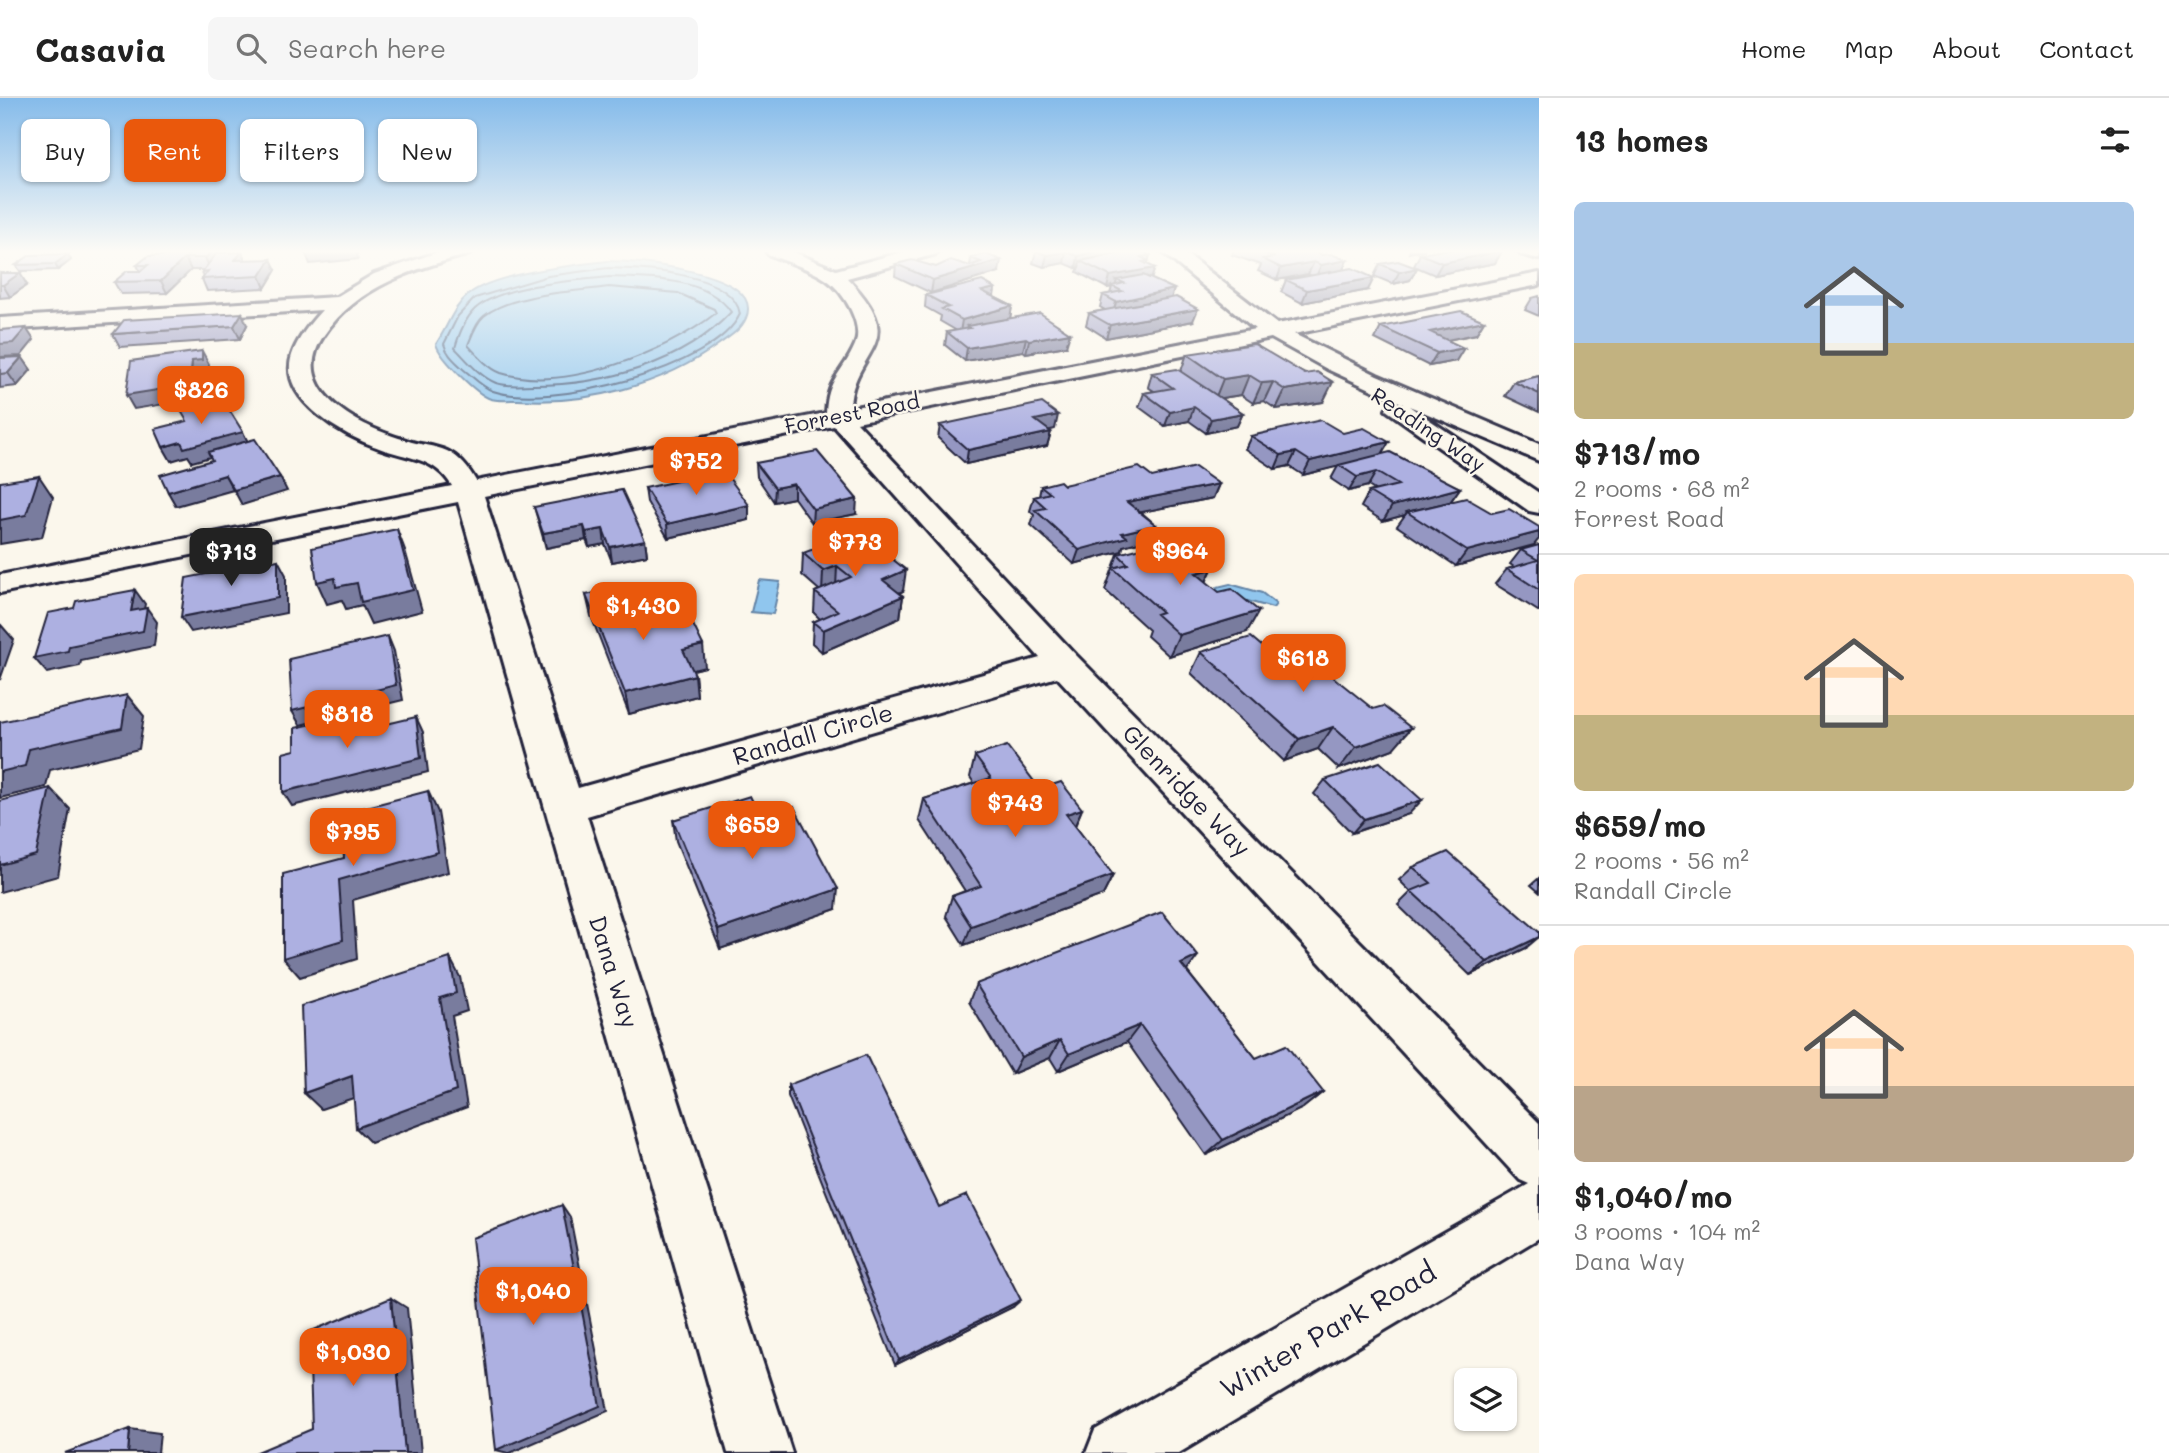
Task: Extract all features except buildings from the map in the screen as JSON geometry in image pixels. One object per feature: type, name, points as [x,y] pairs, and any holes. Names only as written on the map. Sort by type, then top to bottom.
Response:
[{"type":"street","points":[[0,324],[175,313]]},
{"type":"street","points":[[332,313],[316,331],[302,359],[304,382],[325,410],[356,429],[398,447],[439,457],[457,470],[468,490]]},
{"type":"street","points":[[838,416],[839,390],[867,343],[866,321],[862,313]]},
{"type":"street","name":"Reading Way","points":[[1248,313],[1274,332],[1318,355],[1539,453]]},
{"type":"street","name":"Forrest Road","points":[[0,584],[1368,313]]},
{"type":"street","name":"Reading Way","points":[[1318,355],[1539,505]]},
{"type":"street","name":"Glenridge Way","points":[[838,416],[1064,663],[1539,1161]]},
{"type":"street","name":"Dana Way","points":[[468,490],[760,1453]]},
{"type":"street","name":"Randall Circle","points":[[563,808],[1064,663]]},
{"type":"street","name":"Winter Park Road","points":[[1118,1453],[1539,1207]]},
{"type":"water","points":[[454,313],[746,313],[741,326],[731,336],[674,371],[623,389],[571,399],[491,399],[468,384],[436,344]]},
{"type":"water","points":[[759,580],[780,582],[773,614],[751,612]]},
{"type":"water","points":[[1230,584],[1262,593],[1276,604],[1273,608],[1215,592],[1217,587]]}]
